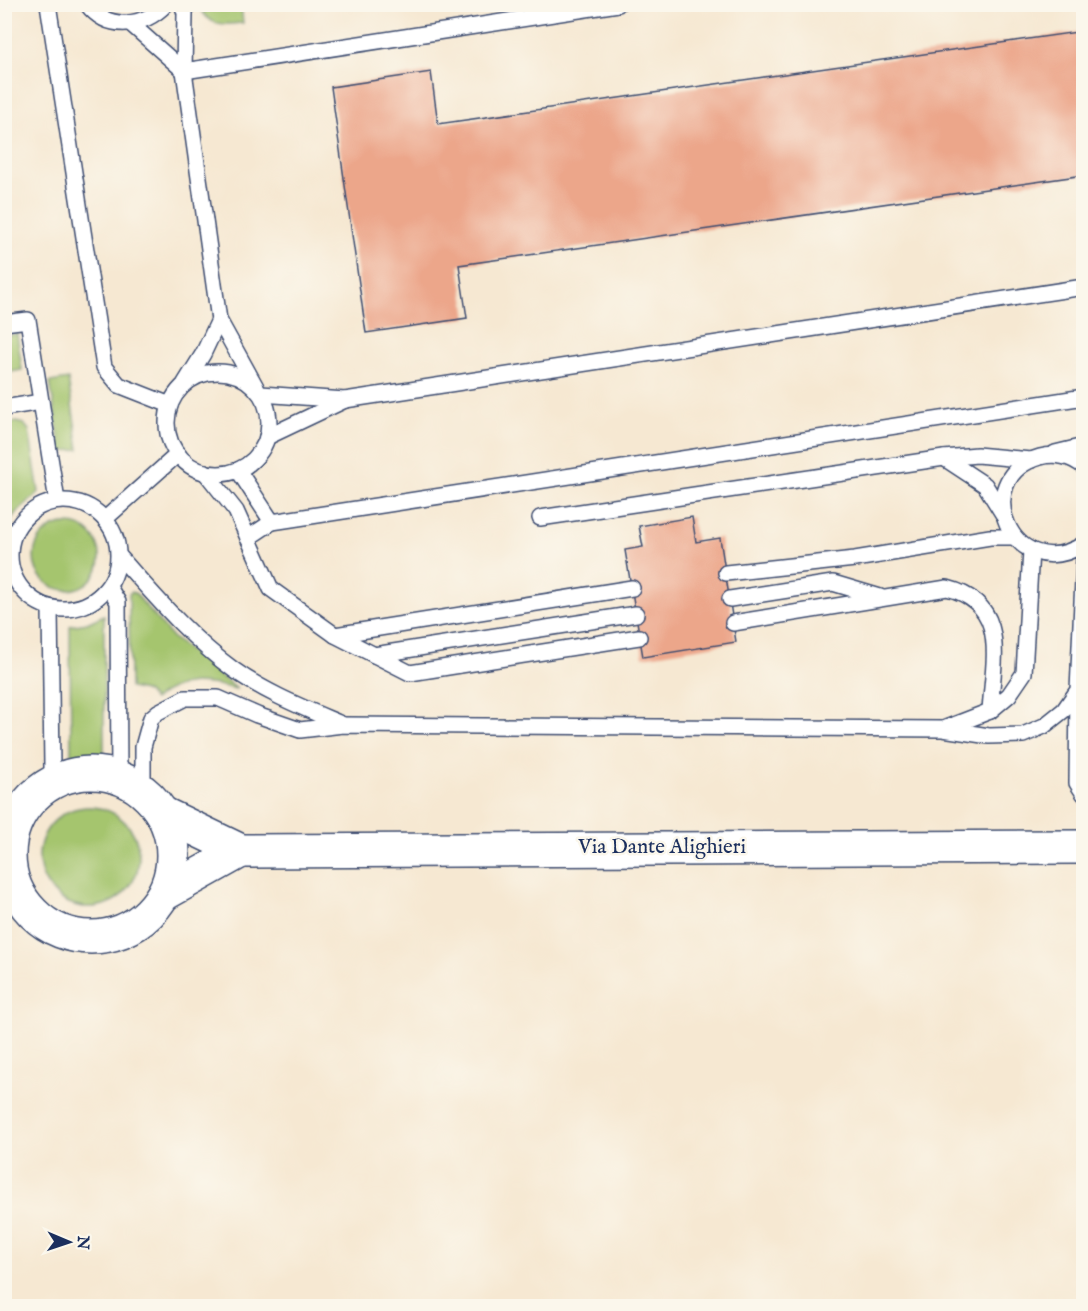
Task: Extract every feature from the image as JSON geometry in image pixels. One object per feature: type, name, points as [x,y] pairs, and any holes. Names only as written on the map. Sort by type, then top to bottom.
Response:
[{"type":"main road","name":"Via Dante Alighieri","points":[[141,794],[172,839],[173,867],[164,894],[147,916],[123,932],[96,938],[68,935],[42,923],[22,903],[8,876],[10,824],[31,798],[54,781],[86,773],[104,774],[141,794],[241,851]]},
{"type":"main road","name":"Via Dante Alighieri","points":[[164,894],[241,851],[1083,847]]},
{"type":"lane","points":[[48,4],[104,367],[119,385],[170,405]]},
{"type":"lane","points":[[87,4],[103,18],[117,23],[131,24],[146,20],[158,13],[166,4]]},
{"type":"lane","points":[[182,4],[185,13],[184,71],[219,320],[267,407],[270,422],[261,451],[251,462],[238,470],[222,474],[205,472],[189,465],[178,454],[170,439],[167,422],[170,405],[202,354],[219,320]]},
{"type":"lane","points":[[184,71],[618,4]]},
{"type":"lane","points":[[131,24],[184,71]]},
{"type":"lane","points":[[184,384],[197,376],[212,372],[228,372],[243,378],[258,390],[345,400],[1083,287]]},
{"type":"lane","points":[[4,323],[28,320],[57,501]]},
{"type":"lane","points":[[248,538],[272,522],[1083,397]]},
{"type":"lane","points":[[267,437],[345,400]]},
{"type":"lane","points":[[4,408],[41,402]]},
{"type":"lane","points":[[1083,446],[1031,460],[1020,467],[1005,488],[1003,501],[1007,526],[1014,537],[1031,550],[1046,555],[1059,555],[1073,551],[1083,544]]},
{"type":"lane","points":[[105,519],[178,454]]},
{"type":"lane","points":[[540,518],[977,454],[1031,460]]},
{"type":"lane","points":[[1047,456],[1064,456],[1083,467]]},
{"type":"lane","points":[[944,458],[985,485],[1004,514]]},
{"type":"lane","points":[[238,470],[272,522]]},
{"type":"lane","points":[[205,472],[236,510],[271,589],[335,636],[410,673],[639,637]]},
{"type":"lane","points":[[57,501],[83,504],[95,510],[105,519],[117,543],[118,556],[114,577],[109,587],[97,599],[83,607],[67,610],[50,608],[37,603],[25,594],[8,569],[11,543],[23,520],[44,504],[57,501]]},
{"type":"lane","points":[[726,573],[855,559],[990,537],[1014,537]]},
{"type":"lane","points":[[943,729],[990,711],[1009,695],[1024,673],[1031,550]]},
{"type":"lane","points":[[118,556],[189,631],[233,669],[283,699],[344,725]]},
{"type":"lane","points":[[1083,558],[1077,783],[1083,794]]},
{"type":"lane","points":[[730,599],[833,583],[883,598]]},
{"type":"lane","points":[[109,587],[118,602],[141,794]]},
{"type":"lane","points":[[335,636],[632,588]]},
{"type":"lane","points":[[734,623],[947,588],[962,592],[976,600],[986,612],[995,633],[990,711]]},
{"type":"lane","points":[[50,608],[54,781]]},
{"type":"lane","points":[[374,655],[636,614]]},
{"type":"lane","points":[[141,794],[143,747],[151,718],[185,698],[218,698],[300,730],[344,725],[943,729],[989,736],[1023,735],[1044,726],[1064,710],[1078,690]]},
{"type":"green space","points":[[199,5],[241,5],[243,23],[222,24],[211,21]]},
{"type":"green space","points":[[17,334],[22,370],[5,373],[5,336]]},
{"type":"green space","points":[[68,379],[79,449],[61,452],[50,382]]},
{"type":"green space","points":[[16,422],[24,424],[29,430],[39,492],[16,512],[5,529],[5,424]]},
{"type":"green space","points":[[67,524],[79,527],[90,534],[97,545],[100,557],[97,569],[90,580],[79,587],[67,590],[55,587],[44,580],[37,569],[34,557],[37,545],[44,534],[55,527]]},
{"type":"green space","points":[[135,593],[172,637],[237,689],[194,683],[174,688],[154,700],[145,691],[130,688],[129,594]]},
{"type":"green space","points":[[104,615],[104,757],[71,758],[70,626],[87,623]]},
{"type":"green space","points":[[89,807],[108,811],[125,821],[135,838],[139,857],[135,876],[125,893],[108,903],[89,907],[70,903],[53,893],[43,876],[39,857],[43,838],[53,821],[70,811]]},
{"type":"building","points":[[1084,31],[1084,175],[459,265],[467,318],[366,333],[331,87],[431,72],[438,124]]},
{"type":"building","points":[[692,517],[696,542],[720,538],[736,642],[643,657],[625,550],[643,547],[639,526]]}]
